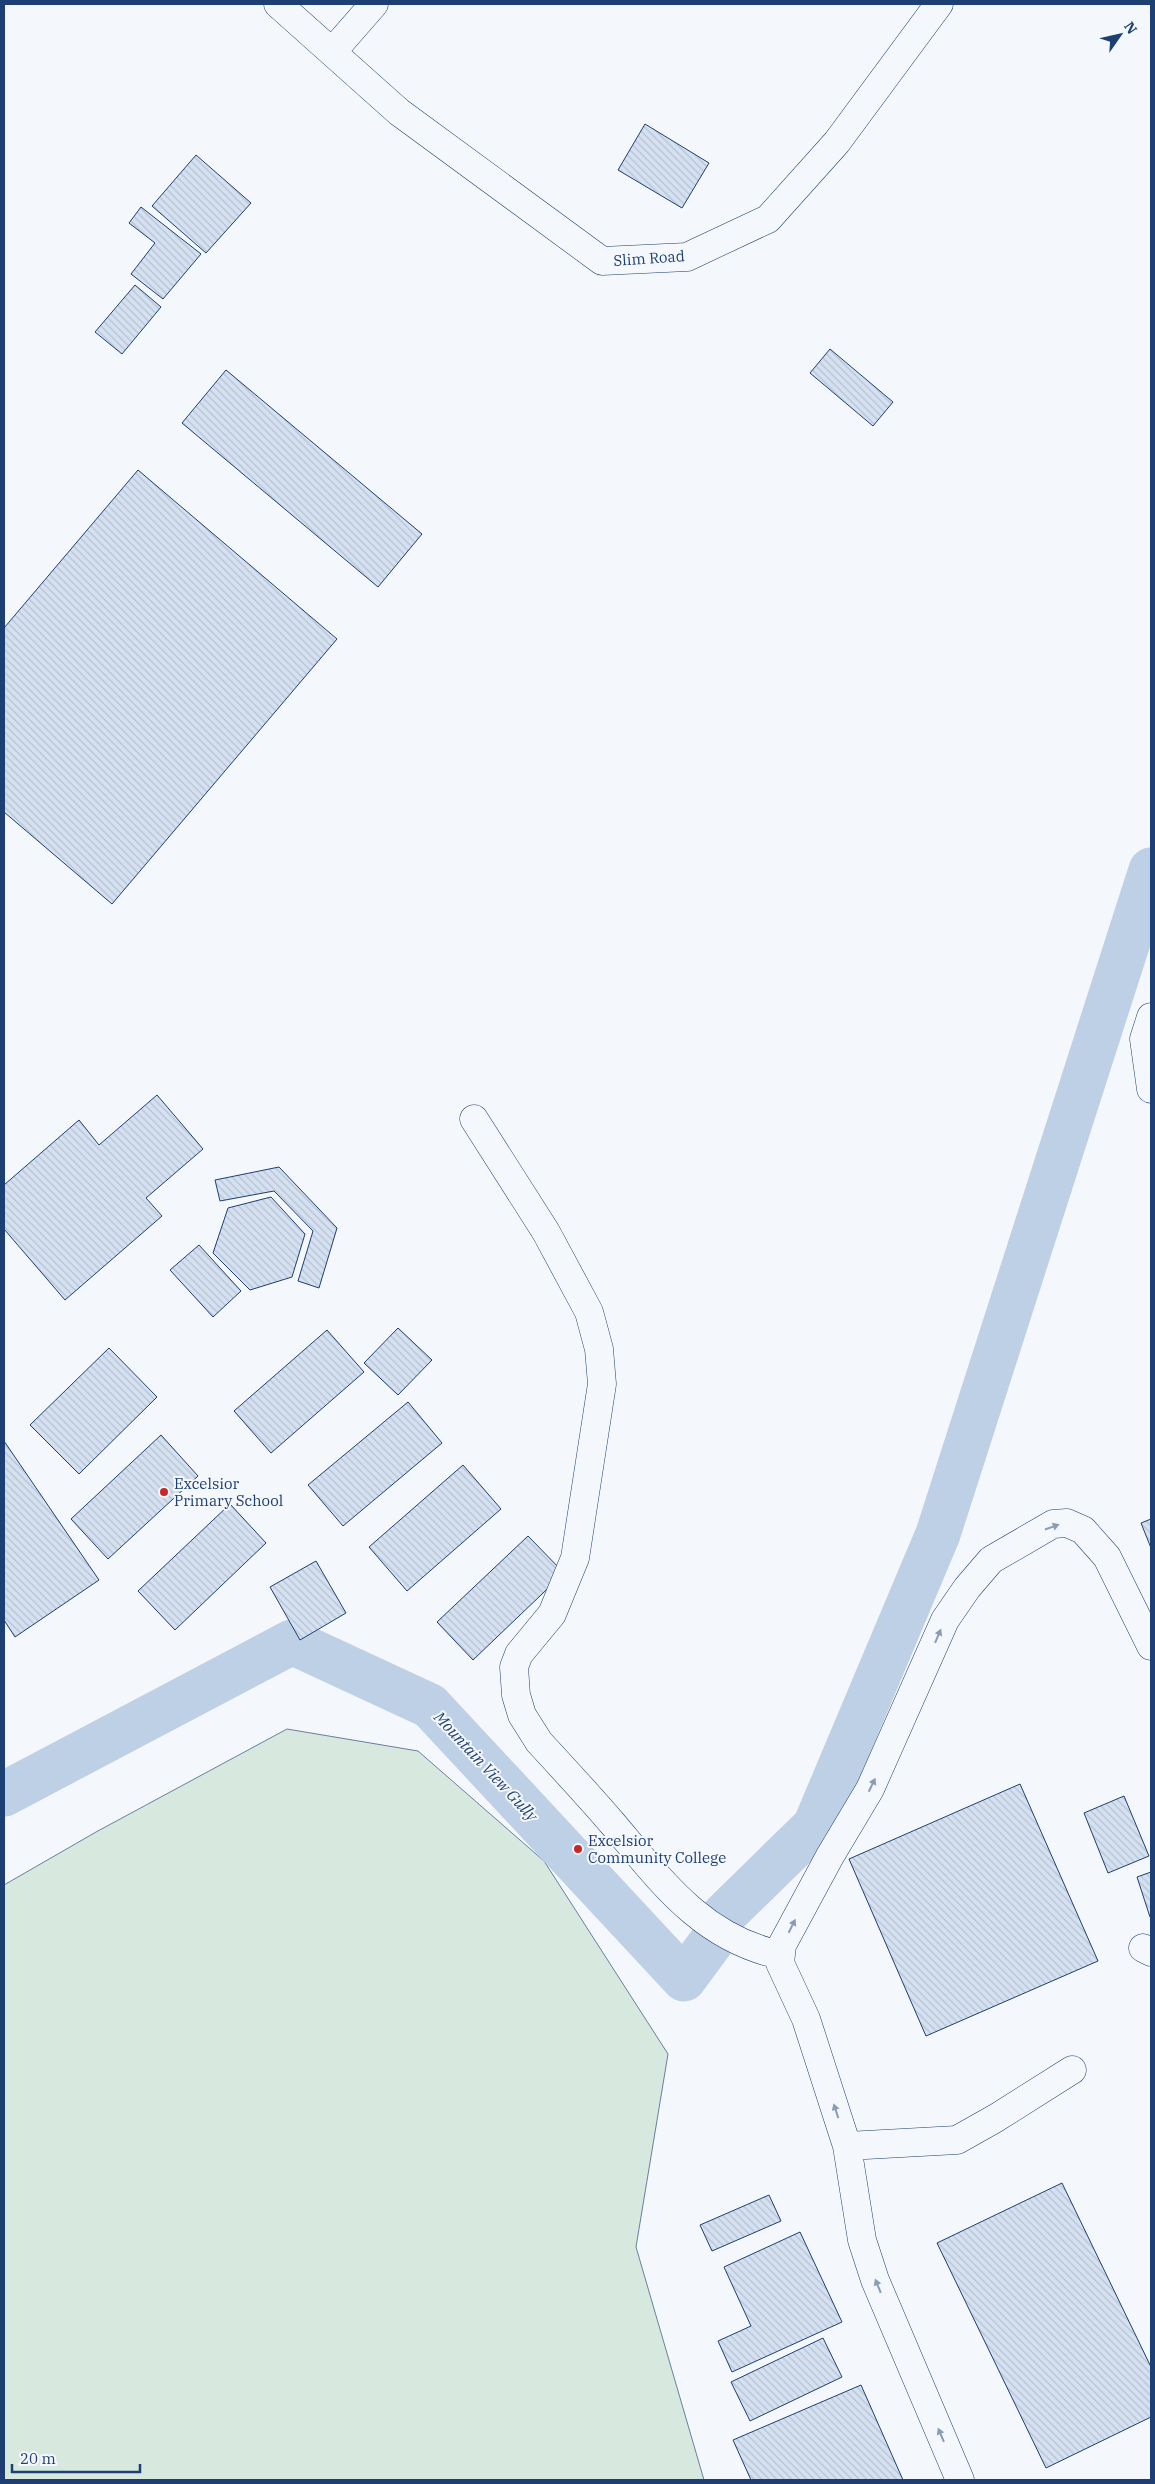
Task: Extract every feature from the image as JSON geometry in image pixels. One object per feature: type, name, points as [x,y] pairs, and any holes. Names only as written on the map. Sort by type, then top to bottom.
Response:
[{"type":"street","name":"Slim Road","points":[[278,4],[399,112],[602,261],[687,257],[768,219],[837,142],[939,4]]},
{"type":"street","points":[[332,52],[374,4]]},
{"type":"street","points":[[1151,1017],[1144,1039],[1151,1089]]},
{"type":"street","points":[[474,1119],[546,1232],[589,1312],[599,1349],[602,1384],[575,1558],[552,1614],[519,1654],[514,1667],[516,1695],[522,1715],[539,1742],[673,1894],[701,1920],[729,1937],[761,1951],[780,1955]]},
{"type":"street","points":[[960,2480],[872,2272],[862,2240],[847,2146],[806,2019],[780,1963],[782,1945],[801,1908],[870,1789],[945,1620],[967,1588],[991,1560],[1053,1524],[1066,1523],[1083,1530],[1107,1557],[1151,1646]]},
{"type":"street","points":[[847,2146],[957,2140],[1072,2070]]},
{"type":"shaded area","points":[[287,1729],[418,1751],[544,1861],[668,2054],[636,2247],[704,2480],[4,2480],[4,1885],[96,1832]]},
{"type":"building","points":[[645,124],[709,163],[682,208],[618,170]]},
{"type":"building","points":[[196,155],[251,203],[206,253],[152,206]]},
{"type":"building","points":[[141,207],[201,254],[163,299],[131,274],[155,243],[129,223]]},
{"type":"building","points":[[135,285],[161,307],[122,354],[95,332]]},
{"type":"building","points":[[830,349],[893,402],[873,426],[810,373]]},
{"type":"building","points":[[226,370],[422,534],[378,587],[182,423]]},
{"type":"building","points":[[138,470],[337,639],[112,904],[4,812],[4,628]]},
{"type":"building","points":[[157,1095],[203,1149],[146,1198],[162,1216],[65,1300],[4,1229],[4,1185],[79,1120],[99,1145]]},
{"type":"building","points":[[279,1167],[337,1228],[319,1288],[298,1281],[313,1231],[274,1191],[220,1201],[215,1180]]},
{"type":"building","points":[[271,1197],[305,1234],[292,1277],[250,1290],[213,1253],[228,1208]]},
{"type":"building","points":[[199,1245],[241,1291],[213,1317],[170,1270]]},
{"type":"building","points":[[398,1328],[432,1360],[398,1395],[364,1363]]},
{"type":"building","points":[[327,1330],[364,1372],[271,1453],[234,1411]]},
{"type":"building","points":[[109,1348],[157,1397],[79,1474],[30,1425]]},
{"type":"building","points":[[408,1402],[442,1443],[343,1526],[308,1485]]},
{"type":"building","points":[[161,1435],[198,1476],[108,1559],[71,1519]]},
{"type":"building","points":[[4,1441],[99,1580],[15,1637],[4,1620]]},
{"type":"building","points":[[463,1465],[501,1509],[407,1591],[369,1547]]},
{"type":"building","points":[[230,1504],[266,1543],[175,1630],[138,1591]]},
{"type":"building","points":[[1151,1519],[1151,1548],[1141,1523]]},
{"type":"building","points":[[528,1536],[564,1573],[473,1660],[437,1622]]},
{"type":"building","points":[[316,1561],[346,1613],[300,1640],[270,1587]]},
{"type":"building","points":[[1020,1784],[1098,1961],[926,2036],[849,1859]]},
{"type":"building","points":[[1124,1796],[1149,1856],[1108,1873],[1084,1813]]},
{"type":"building","points":[[1151,1872],[1151,1916],[1150,1917],[1137,1877]]},
{"type":"building","points":[[1062,2183],[1151,2367],[1151,2417],[1046,2468],[937,2243]]},
{"type":"building","points":[[769,2195],[781,2221],[712,2251],[700,2225]]},
{"type":"building","points":[[800,2232],[842,2322],[732,2372],[718,2341],[751,2326],[724,2267]]},
{"type":"building","points":[[823,2338],[842,2377],[750,2421],[731,2382]]},
{"type":"building","points":[[861,2385],[903,2480],[751,2480],[733,2440]]},
{"type":"waterway","points":[[724,1915],[815,1826],[938,1534],[1151,870]]},
{"type":"waterway","name":"Mountain View Gully","points":[[4,1794],[292,1642],[430,1706],[684,1979],[712,1941]]},
{"type":"place","name":"Excelsior Primary School","points":[[164,1492]]},
{"type":"place","name":"Excelsior Community College","points":[[578,1849]]}]
